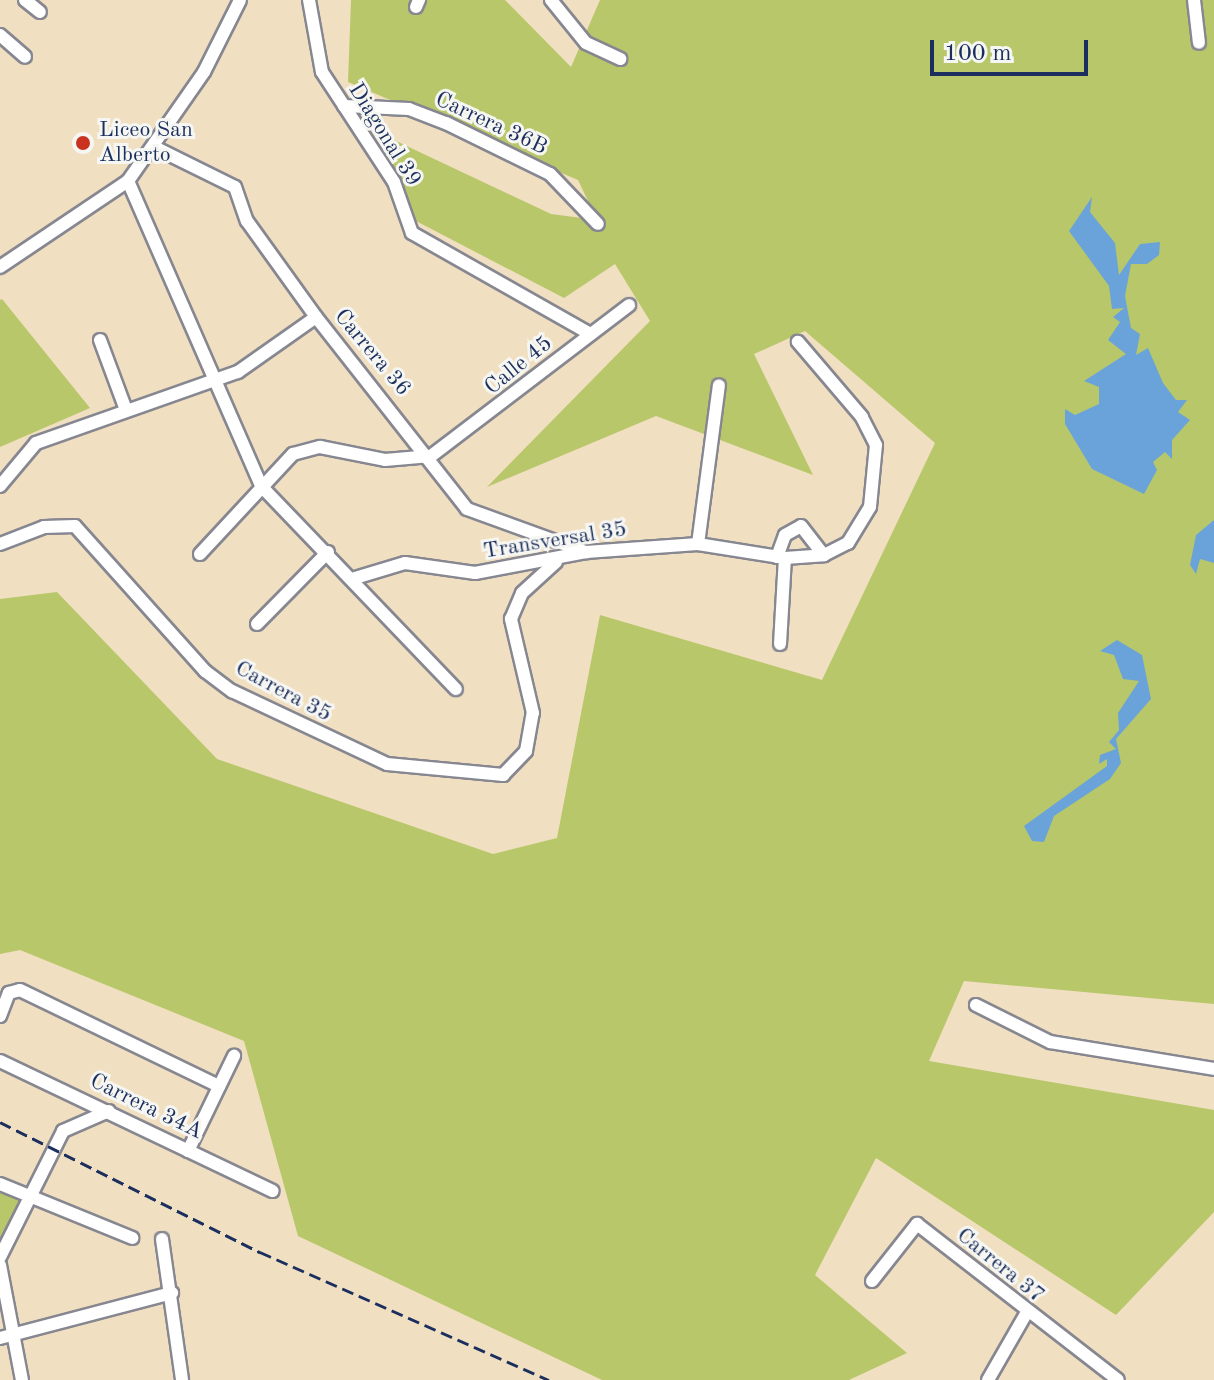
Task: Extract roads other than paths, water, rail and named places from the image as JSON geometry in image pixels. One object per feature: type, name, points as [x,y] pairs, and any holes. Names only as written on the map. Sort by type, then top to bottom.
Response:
[{"type":"street","points":[[25,0],[40,12]]},
{"type":"street","points":[[0,267],[128,181],[154,147],[240,0]]},
{"type":"street","name":"Diagonal 39","points":[[309,0],[322,72],[394,182],[412,233],[589,333]]},
{"type":"street","points":[[551,0],[577,36],[621,59]]},
{"type":"street","points":[[1194,0],[1199,43]]},
{"type":"street","points":[[0,35],[25,57]]},
{"type":"street","name":"Carrera 36B","points":[[344,106],[409,109],[446,123],[550,174],[598,224]]},
{"type":"street","name":"Carrera 36","points":[[154,147],[235,187],[247,221],[316,317],[481,518],[586,552]]},
{"type":"street","points":[[128,181],[262,487],[355,578],[456,689]]},
{"type":"street","name":"Calle 45","points":[[431,456],[515,398],[589,333],[629,305]]},
{"type":"street","points":[[0,486],[36,443],[217,380],[316,317]]},
{"type":"street","points":[[100,340],[126,410]]},
{"type":"street","points":[[780,644],[781,557],[785,535],[801,526],[824,555],[848,543],[870,507],[876,445],[862,417],[798,342]]},
{"type":"street","points":[[698,544],[719,385]]},
{"type":"street","points":[[200,554],[293,454],[320,447],[385,460],[431,456]]},
{"type":"street","name":"Carrera 35","points":[[0,544],[60,524],[86,532],[205,671],[364,756],[407,768],[503,775],[516,768],[533,713],[511,619],[522,593],[556,562]]},
{"type":"street","name":"Transversal 35","points":[[355,578],[405,563],[475,573],[556,562],[586,552],[698,544],[781,557],[824,555]]},
{"type":"street","points":[[257,624],[328,552]]},
{"type":"street","points":[[0,1016],[14,988],[219,1086]]},
{"type":"street","points":[[976,1005],[1050,1042],[1214,1069]]},
{"type":"street","points":[[188,1151],[234,1056]]},
{"type":"street","name":"Carrera 34A","points":[[0,1061],[273,1191]]},
{"type":"street","points":[[0,1257],[67,1126],[109,1111]]},
{"type":"street","points":[[0,1184],[34,1193],[132,1238]]},
{"type":"street","name":"Carrera 37","points":[[872,1281],[916,1224],[1026,1314],[1118,1380]]},
{"type":"street","points":[[162,1239],[182,1380]]},
{"type":"street","points":[[0,1265],[22,1380]]},
{"type":"street","points":[[0,1338],[172,1293]]},
{"type":"street","points":[[988,1380],[1026,1314]]},
{"type":"water","points":[[1092,197],[1090,212],[1115,243],[1119,275],[1140,244],[1160,242],[1159,255],[1147,264],[1131,264],[1125,296],[1131,328],[1140,334],[1136,355],[1148,348],[1163,383],[1176,400],[1187,400],[1178,412],[1190,420],[1172,440],[1172,459],[1165,452],[1153,462],[1157,470],[1144,494],[1092,469],[1065,424],[1065,409],[1075,415],[1099,404],[1099,387],[1084,381],[1126,354],[1108,340],[1120,322],[1113,317],[1124,308],[1112,309],[1109,286],[1069,231]]},
{"type":"water","points":[[1214,520],[1214,563],[1200,559],[1196,574],[1190,565],[1196,535]]},
{"type":"water","points":[[1117,640],[1142,655],[1151,699],[1116,739],[1121,763],[1110,779],[1054,816],[1044,842],[1032,841],[1024,826],[1107,766],[1107,759],[1099,764],[1100,755],[1116,749],[1109,742],[1119,730],[1118,713],[1139,681],[1123,679],[1114,655],[1100,651]]},
{"type":"railway","points":[[0,1122],[260,1252],[549,1380]]},
{"type":"place","name":"Liceo San Alberto","points":[[83,143]]}]
